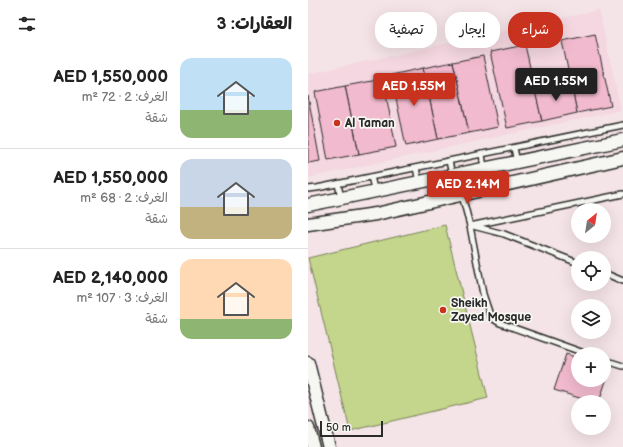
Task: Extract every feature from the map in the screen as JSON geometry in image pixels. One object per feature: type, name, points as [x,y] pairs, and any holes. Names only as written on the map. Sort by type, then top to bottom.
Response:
[{"type":"street","points":[[308,205],[620,141]]},
{"type":"street","points":[[309,225],[376,214],[623,158]]},
{"type":"street","points":[[308,363],[312,388],[329,447]]},
{"type":"street","points":[[308,428],[313,447]]},
{"type":"lane","points":[[308,189],[616,128],[623,125]]},
{"type":"lane","points":[[616,128],[620,141]]},
{"type":"lane","points":[[554,140],[557,154]]},
{"type":"lane","points":[[514,148],[517,162]]},
{"type":"lane","points":[[482,154],[484,168]]},
{"type":"lane","points":[[449,161],[452,175]]},
{"type":"lane","points":[[416,168],[419,182]]},
{"type":"lane","points":[[372,177],[375,192]]},
{"type":"lane","points":[[338,184],[341,198]]},
{"type":"lane","points":[[462,194],[470,226],[483,294],[488,311],[492,318],[500,323],[571,348]]},
{"type":"lane","points":[[470,226],[623,194]]},
{"type":"lane","points":[[470,226],[504,234],[571,260]]},
{"type":"lane","points":[[611,276],[623,281]]},
{"type":"lane","points":[[611,362],[623,366]]},
{"type":"shaded area","points":[[599,10],[621,110],[308,178],[308,74],[426,48],[437,48],[437,46],[445,44],[445,48],[500,48],[500,32],[508,30],[508,48],[563,48],[563,18]]},
{"type":"green space","points":[[445,225],[488,398],[350,431],[308,258]]},
{"type":"building","points":[[595,34],[611,106],[577,113],[563,41]]},
{"type":"building","points":[[510,48],[526,48],[542,121],[507,128],[490,52]]},
{"type":"building","points":[[483,56],[498,127],[469,133],[453,62]]},
{"type":"building","points":[[453,62],[469,133],[438,139],[423,68]]},
{"type":"building","points":[[423,68],[438,139],[406,146],[391,75]]},
{"type":"building","points":[[383,79],[396,147],[359,154],[345,86]]},
{"type":"building","points":[[571,83],[577,113],[542,121],[535,91]]},
{"type":"building","name":"Al Taman","points":[[345,86],[359,154],[328,160],[315,92]]},
{"type":"building","points":[[308,96],[320,161],[308,163]]},
{"type":"building","points":[[566,354],[571,356],[571,387],[604,387],[601,395],[571,395],[554,390]]},
{"type":"place","name":"Al Taman","points":[[337,123]]},
{"type":"place","name":"Sheikh Zayed Mosque","points":[[443,310]]}]
